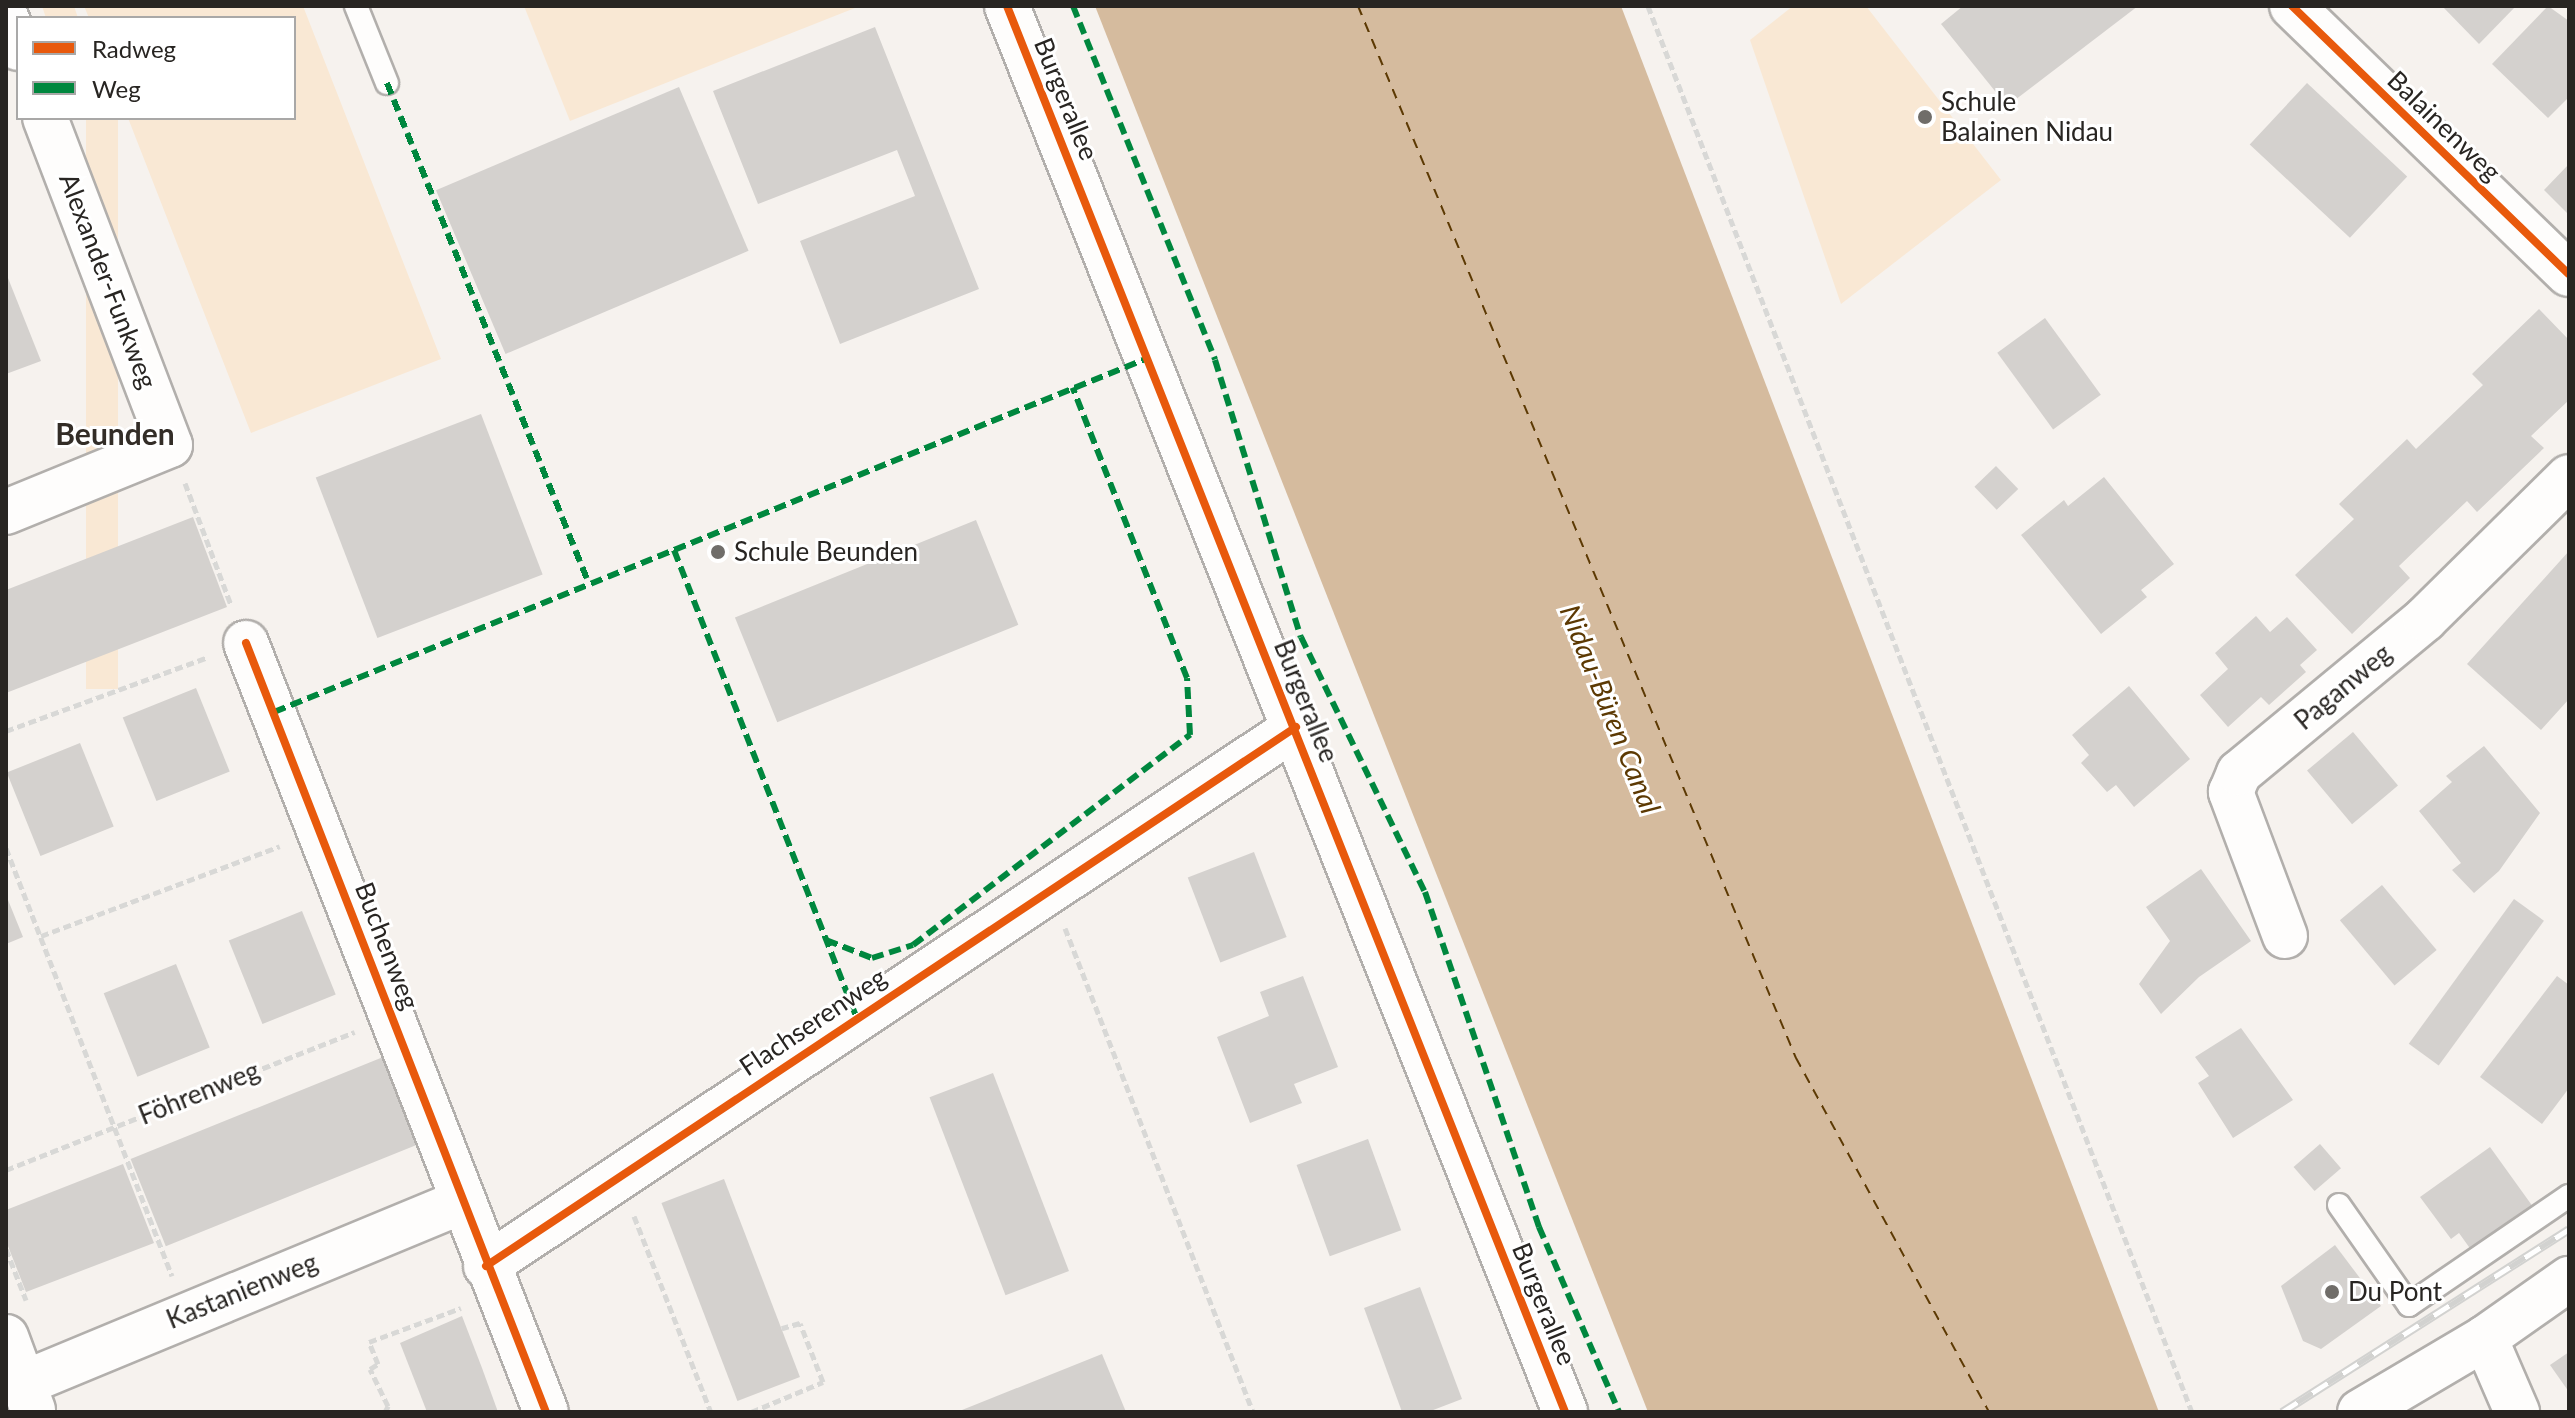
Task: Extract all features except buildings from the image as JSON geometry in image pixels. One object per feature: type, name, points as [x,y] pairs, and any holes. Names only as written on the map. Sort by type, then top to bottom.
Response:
[{"type":"street","name":"Burgerallee","points":[[1007,6],[1296,727],[1565,1412]]},
{"type":"street","name":"Balainenweg","points":[[2302,10],[2569,274]]},
{"type":"street","points":[[6,17],[16,43]]},
{"type":"street","name":"Alexander-Funkweg","points":[[46,120],[170,445]]},
{"type":"street","points":[[6,512],[170,445]]},
{"type":"street","name":"Paganweg","points":[[2285,936],[2231,792],[2239,773],[2425,619],[2569,477]]},
{"type":"street","name":"Buchenweg","points":[[246,643],[393,1017],[491,1280]]},
{"type":"street","name":"Flachserenweg","points":[[491,1280],[618,1177],[1296,727]]},
{"type":"street","name":"Kastanienweg","points":[[29,1398],[186,1313],[461,1202]]},
{"type":"street","points":[[2360,1412],[2485,1338],[2569,1279]]},
{"type":"street","points":[[491,1280],[546,1412]]},
{"type":"street","points":[[6,1337],[29,1398]]},
{"type":"street","points":[[2485,1338],[2517,1412]]},
{"type":"lane","points":[[356,6],[387,83]]},
{"type":"lane","points":[[2339,1205],[2409,1305],[2569,1196]]},
{"type":"path","points":[[1648,6],[2192,1412]]},
{"type":"path","points":[[6,731],[246,643],[170,445]]},
{"type":"path","points":[[41,936],[321,831]]},
{"type":"path","points":[[6,848],[186,1313]]},
{"type":"path","points":[[1051,890],[1253,1412]]},
{"type":"path","points":[[618,1177],[711,1412]]},
{"type":"path","points":[[385,1412],[388,1406],[370,1369],[378,1364],[369,1342],[491,1280]]},
{"type":"path","points":[[751,1412],[823,1382],[800,1323],[782,1328]]},
{"type":"shaded area","points":[[42,6],[74,6],[77,16],[45,16]]},
{"type":"shaded area","points":[[84,6],[303,6],[441,359],[251,433],[129,120],[296,120],[296,16],[88,16]]},
{"type":"shaded area","points":[[524,6],[860,6],[570,121]]},
{"type":"shaded area","points":[[1793,6],[1866,6],[2001,180],[1841,304],[1750,40]]},
{"type":"shaded area","points":[[86,120],[118,120],[118,689],[86,689]]},
{"type":"water","name":"Nidau-Büren Canal","points":[[1095,6],[1621,6],[2159,1412],[1648,1412]]},
{"type":"ferry route","points":[[1358,6],[1796,1058],[1989,1412]]},
{"type":"railway","points":[[2282,1412],[2569,1229]]},
{"type":"marked path","points":[[1073,6],[1215,360],[1301,637],[1425,892],[1539,1227],[1619,1412]]},
{"type":"marked path","points":[[387,83],[589,584]]},
{"type":"marked path","points":[[274,712],[1148,358]]},
{"type":"marked path","points":[[826,940],[872,958],[913,945],[1190,735],[1187,678],[1073,388]]},
{"type":"marked path","points":[[674,550],[856,1016]]},
{"type":"cycle path","points":[[1007,6],[1565,1412]]},
{"type":"cycle path","points":[[2292,6],[2569,274]]},
{"type":"cycle path","points":[[246,643],[546,1412]]},
{"type":"cycle path","points":[[486,1266],[1296,727]]},
{"type":"place","name":"Schule Balainen Nidau","points":[[1925,117]]},
{"type":"place","name":"Schule Beunden","points":[[718,552]]},
{"type":"place","name":"Du Pont","points":[[2332,1292]]},
{"type":"district","name":"Beunden","points":[[115,433]]}]
